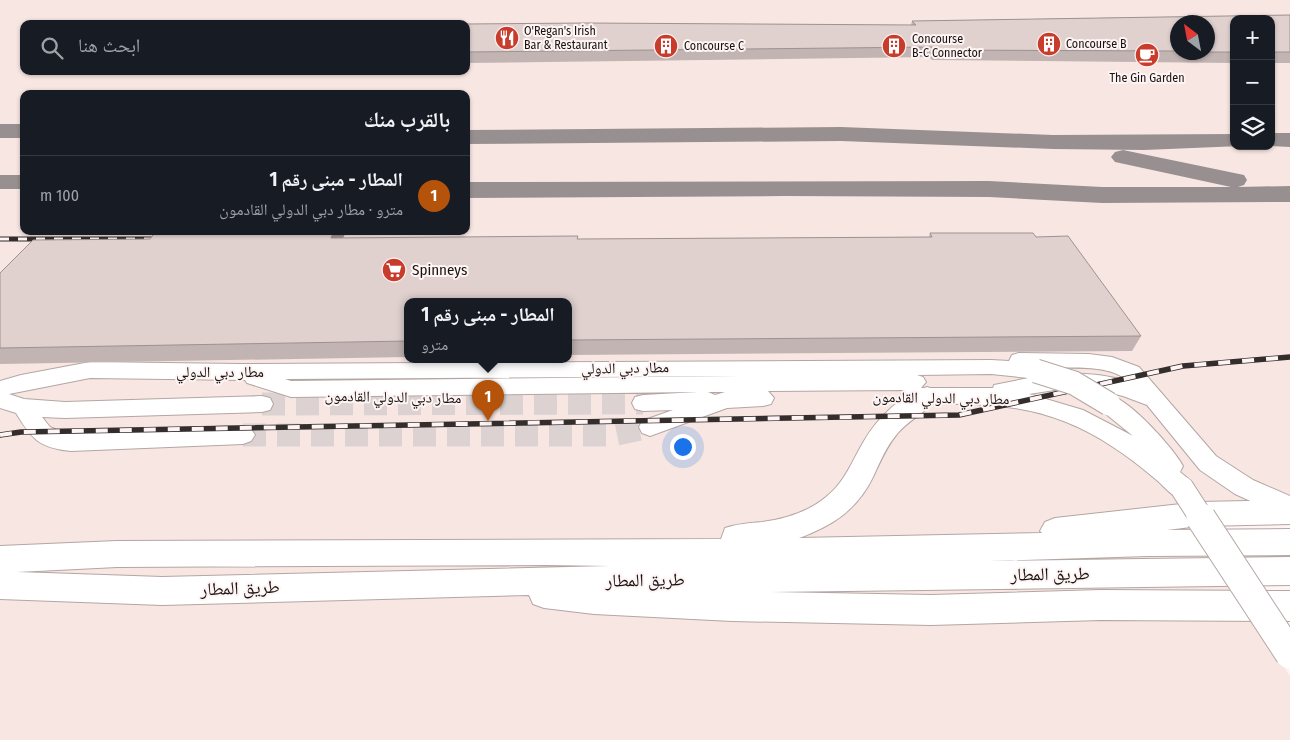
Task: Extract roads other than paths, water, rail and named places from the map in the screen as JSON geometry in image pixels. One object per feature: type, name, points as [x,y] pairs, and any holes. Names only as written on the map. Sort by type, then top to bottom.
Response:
[{"type":"highway","points":[[617,553],[655,542],[768,534],[794,528],[816,518],[846,496],[886,428],[899,415],[927,396]]},
{"type":"highway","points":[[890,549],[1199,514],[1290,510]]},
{"type":"highway","name":"طريق المطار","points":[[9,556],[930,550],[1148,542],[1290,542]]},
{"type":"highway","name":"طريق المطار","points":[[0,584],[100,590],[162,590],[471,582],[1290,571]]},
{"type":"highway","points":[[471,582],[532,592],[594,599],[732,606],[931,610],[1101,605],[1290,606]]},
{"type":"main road","points":[[890,367],[907,361],[926,358],[1105,363],[1131,372],[1208,463],[1244,487],[1290,510]]},
{"type":"main road","name":"مطار دبي الدولي","points":[[587,385],[924,381],[957,378],[991,367]]},
{"type":"main road","name":"مطار دبي الدولي","points":[[0,389],[21,383],[90,370],[240,372],[991,367],[1036,371],[1074,384],[1109,404],[1144,432],[1160,450],[1173,468],[1182,488]]},
{"type":"main road","points":[[587,385],[625,368]]},
{"type":"main road","points":[[0,373],[90,370]]},
{"type":"main road","name":"مطار دبي الدولي القادمون","points":[[240,372],[316,395],[353,399],[678,397],[695,390],[701,384]]},
{"type":"main road","points":[[973,396],[1058,381],[1082,380],[1115,384],[1155,400]]},
{"type":"main road","name":"مطار دبي الدولي القادمون","points":[[291,389],[411,389],[587,385]]},
{"type":"main road","name":"مطار دبي الدولي القادمون","points":[[644,403],[734,398],[927,396],[973,396],[1021,400],[1063,411],[1096,425],[1141,452],[1182,488]]},
{"type":"main road","name":"مطار دبي الدولي القادمون","points":[[650,428],[715,402],[734,398]]},
{"type":"main road","points":[[0,400],[24,408],[90,410],[262,404]]},
{"type":"main road","points":[[24,408],[41,435],[54,441],[71,442],[243,435]]},
{"type":"main road","points":[[1182,488],[1290,654]]},
{"type":"main road","points":[[0,597],[100,590]]},
{"type":"tunnel","points":[[262,404],[643,403]]},
{"type":"tunnel","points":[[243,435],[612,435],[650,427]]},
{"type":"railway","points":[[0,239],[162,239]]},
{"type":"railway","points":[[0,435],[21,432],[959,415],[1183,366],[1290,357]]},
{"type":"place","name":"O'Regan's Irish Bar & Restaurant","points":[[507,38]]},
{"type":"place","name":"Concourse B","points":[[1049,44]]},
{"type":"place","name":"Concourse C","points":[[666,46]]},
{"type":"place","name":"Concourse B-C Connector","points":[[894,46]]},
{"type":"place","name":"The Gin Garden","points":[[1147,55]]},
{"type":"place","name":"Spinneys","points":[[394,270]]},
{"type":"place","name":"المطار - مبنى رقم 1","points":[[488,421]]}]
